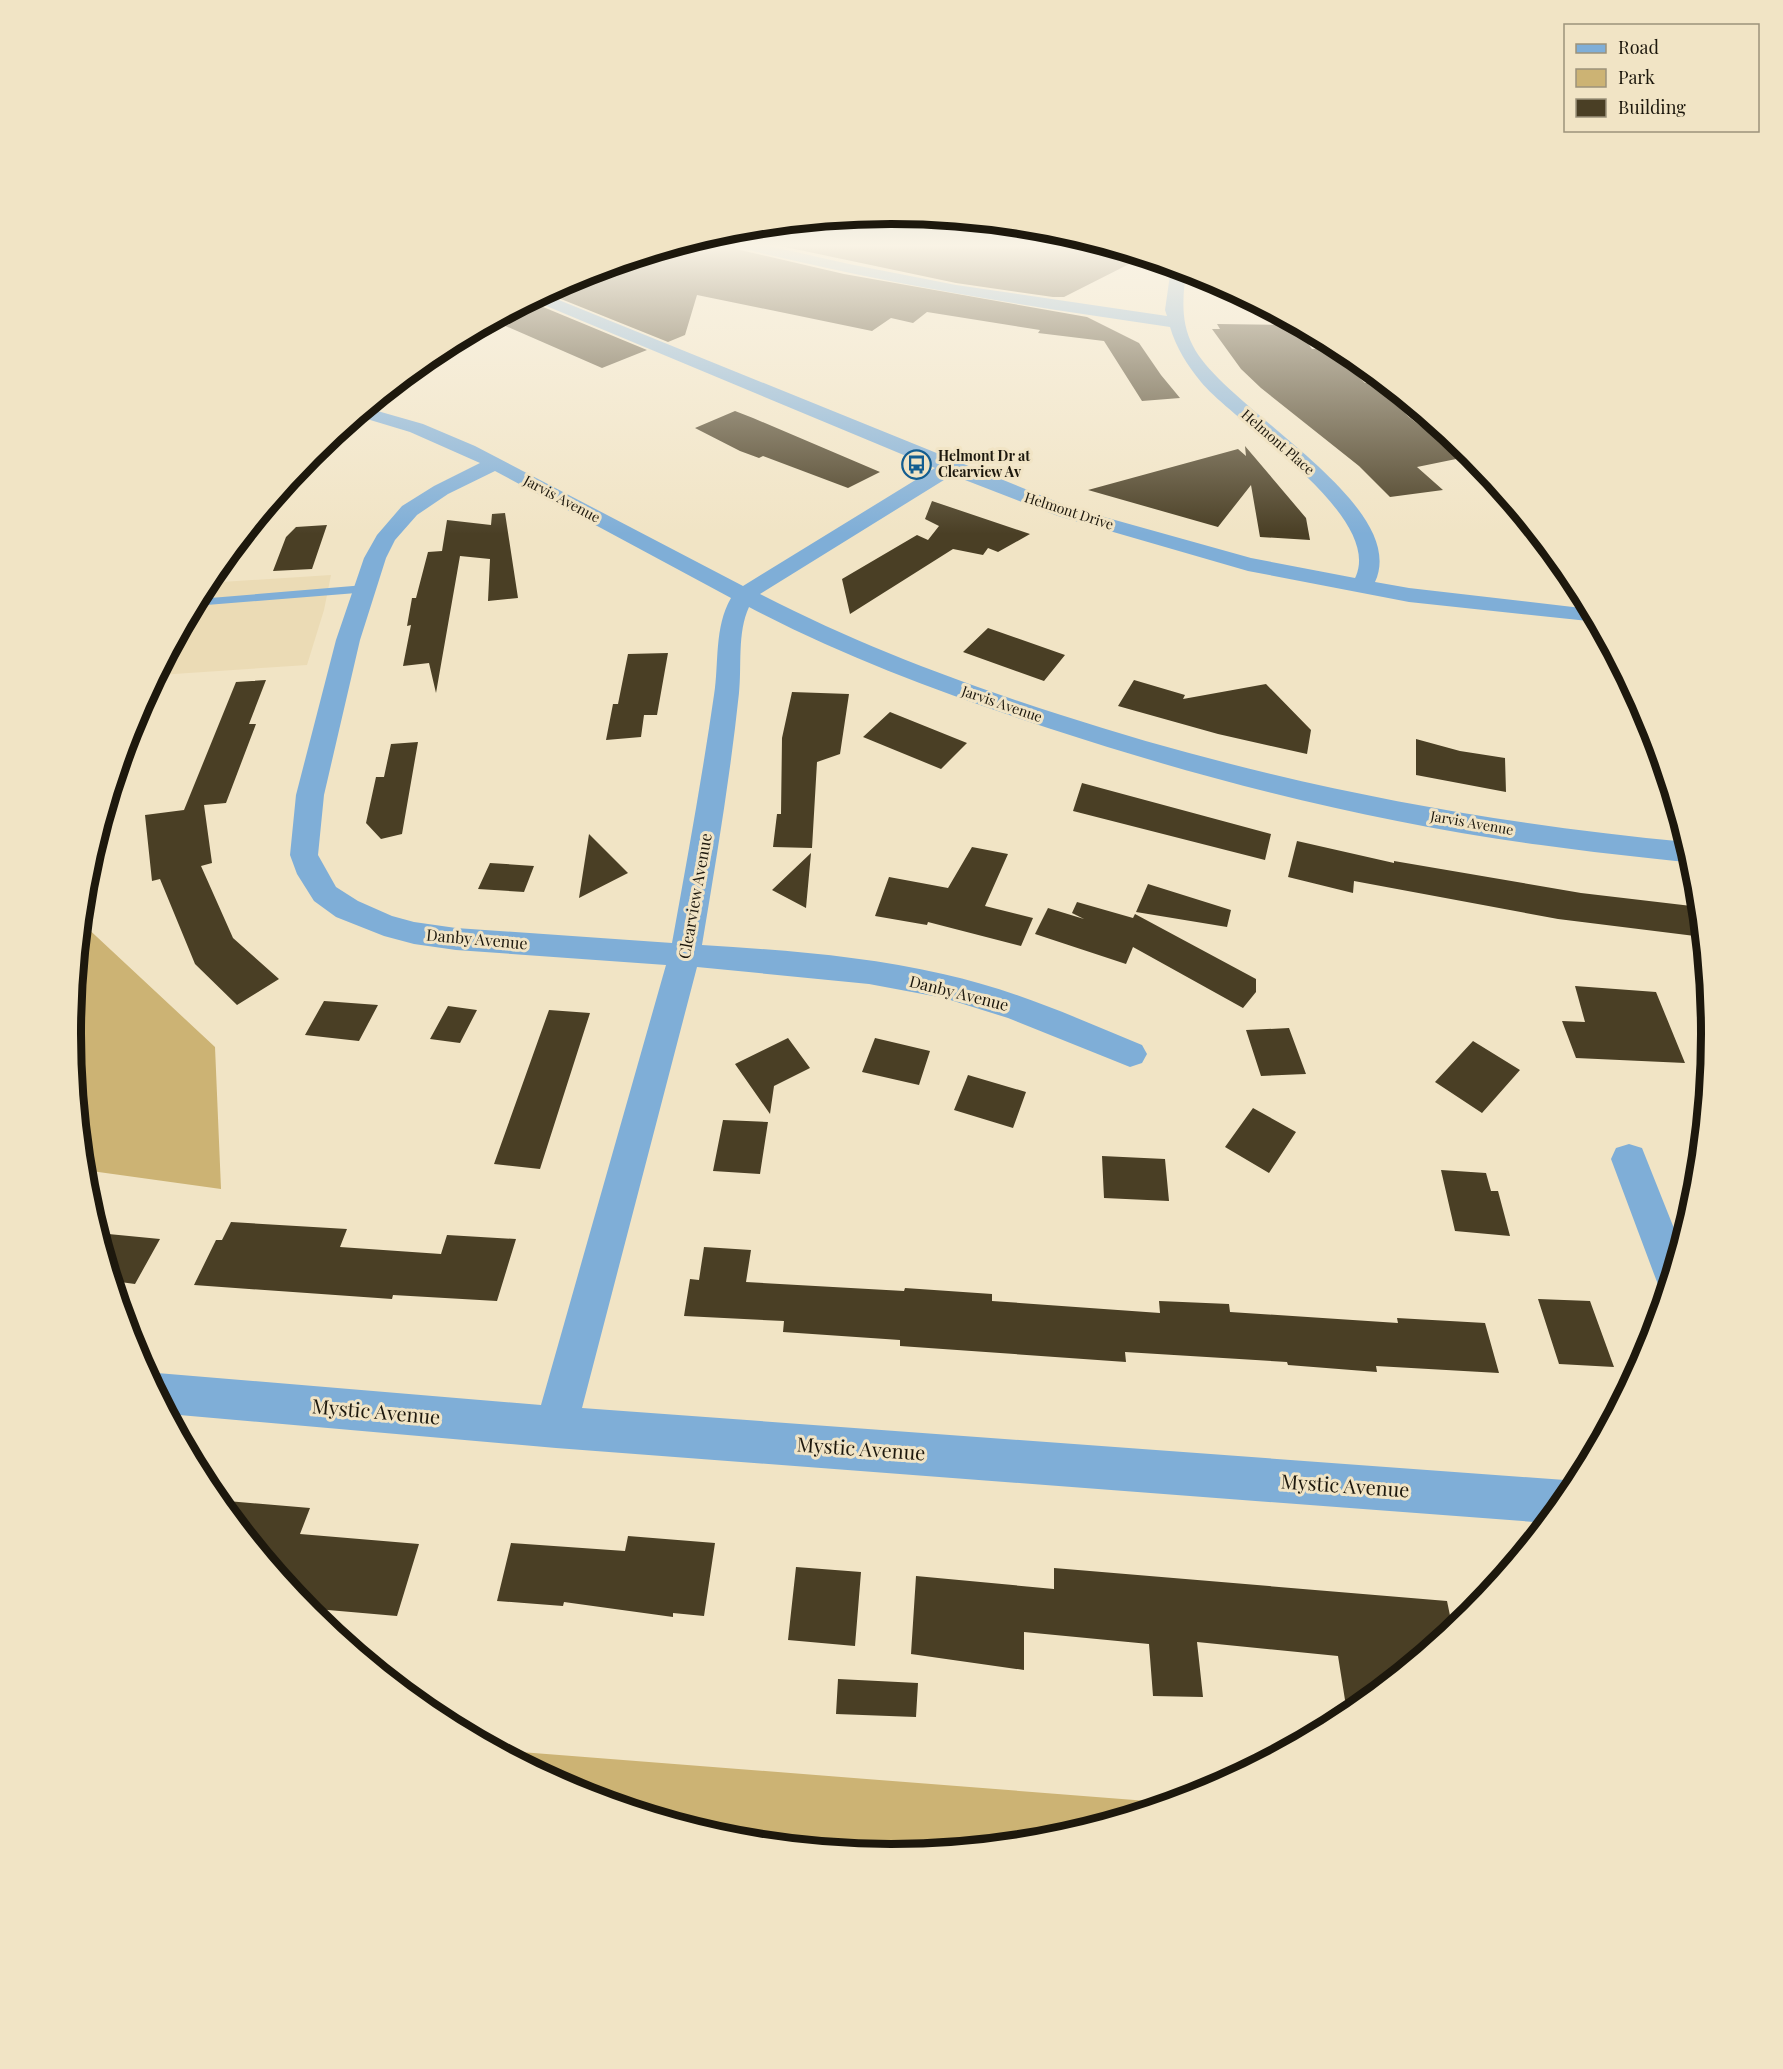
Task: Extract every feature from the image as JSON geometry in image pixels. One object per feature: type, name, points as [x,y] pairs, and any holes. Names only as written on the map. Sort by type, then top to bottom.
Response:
[{"type":"street","name":"Helmont Drive","points":[[643,341],[950,468],[1076,515],[1248,564],[1409,595],[1584,615]]},
{"type":"street","name":"Helmont Place","points":[[1180,341],[1196,366],[1224,394],[1338,494],[1356,521],[1364,539],[1370,565],[1362,586]]},
{"type":"street","name":"Jarvis Avenue","points":[[370,415],[450,441],[827,637],[905,671],[1154,753],[1259,781],[1457,821],[1575,840],[1680,851]]},
{"type":"street","name":"Danby Avenue","points":[[494,464],[419,503],[399,519],[380,546],[348,640],[310,795],[304,855],[312,874],[325,894],[347,909],[384,925],[414,933],[456,939],[685,954],[868,972],[944,986],[1018,1008],[1130,1054]]},
{"type":"street","points":[[745,594],[950,468]]},
{"type":"street","name":"Clearview Avenue","points":[[556,1427],[685,954],[710,812],[725,703],[732,623],[736,609],[745,594]]},
{"type":"street","points":[[1629,1159],[1669,1262]]},
{"type":"street","name":"Mystic Avenue","points":[[165,1394],[556,1427],[1554,1501]]},
{"type":"lane","points":[[207,602],[365,589]]},
{"type":"shaded area","points":[[331,575],[324,610],[307,665],[166,675],[190,629],[219,582]]},
{"type":"green space","points":[[88,929],[215,1047],[221,1189],[93,1171],[83,1088],[81,1034]]},
{"type":"green space","points":[[515,1751],[1153,1801],[1050,1829],[997,1838],[892,1845],[838,1843],[786,1838],[682,1817],[631,1802],[581,1783]]},
{"type":"building","points":[[539,341],[624,341],[647,350],[602,368]]},
{"type":"building","points":[[1100,341],[1134,341],[1139,343],[1180,398],[1142,401],[1104,341]]},
{"type":"building","points":[[1220,341],[1306,341],[1312,349],[1322,348],[1339,359],[1365,383],[1371,382],[1409,417],[1461,458],[1417,467],[1443,490],[1390,497],[1359,466],[1261,388],[1241,369]]},
{"type":"building","points":[[735,411],[880,472],[848,488],[763,456],[759,458],[740,451],[695,428]]},
{"type":"building","points":[[1245,446],[1306,518],[1310,540],[1260,537],[1251,485],[1218,527],[1088,490],[1238,449],[1246,456]]},
{"type":"building","points":[[932,501],[1030,534],[998,552],[988,548],[983,555],[953,549],[850,614],[842,579],[917,535],[928,540],[939,526],[925,519]]},
{"type":"building","points":[[505,513],[518,598],[488,601],[490,559],[460,556],[436,693],[429,663],[403,666],[411,625],[407,626],[412,598],[416,598],[428,552],[442,551],[447,520],[491,525],[492,514]]},
{"type":"building","points":[[327,525],[312,569],[273,571],[286,537],[296,527]]},
{"type":"building","points":[[988,628],[1065,655],[1044,681],[963,652]]},
{"type":"building","points":[[668,653],[657,715],[644,715],[641,737],[606,740],[613,704],[618,704],[628,654]]},
{"type":"building","points":[[266,680],[249,724],[256,724],[226,803],[204,805],[212,863],[201,866],[233,938],[279,979],[237,1005],[195,964],[160,879],[152,881],[145,815],[184,810],[236,682]]},
{"type":"building","points":[[1134,680],[1185,695],[1183,699],[1266,684],[1311,730],[1307,754],[1218,734],[1118,706]]},
{"type":"building","points":[[792,692],[849,694],[840,754],[817,762],[812,848],[773,847],[777,814],[781,814],[782,738]]},
{"type":"building","points":[[890,712],[967,743],[941,769],[863,737]]},
{"type":"building","points":[[1416,739],[1460,751],[1505,758],[1506,792],[1416,775]]},
{"type":"building","points":[[418,742],[402,834],[381,839],[366,823],[376,777],[384,777],[391,744]]},
{"type":"building","points":[[1082,783],[1271,834],[1265,860],[1073,811]]},
{"type":"building","points":[[589,834],[628,873],[579,898]]},
{"type":"building","points":[[1297,841],[1394,863],[1394,861],[1581,893],[1691,906],[1696,936],[1558,919],[1354,881],[1353,893],[1288,877]]},
{"type":"building","points":[[972,847],[1008,854],[985,906],[1033,918],[1021,946],[928,922],[927,925],[875,916],[889,877],[948,888]]},
{"type":"building","points":[[811,853],[806,908],[772,890]]},
{"type":"building","points":[[490,863],[534,866],[524,892],[478,889]]},
{"type":"building","points":[[1148,884],[1231,910],[1227,927],[1136,912]]},
{"type":"building","points":[[1077,902],[1133,918],[1135,914],[1256,979],[1256,992],[1243,1008],[1133,947],[1126,964],[1035,934],[1048,908],[1084,919],[1072,913]]},
{"type":"building","points":[[1575,986],[1656,992],[1685,1063],[1576,1058],[1562,1021],[1585,1022]]},
{"type":"building","points":[[324,1001],[378,1005],[359,1041],[305,1035]]},
{"type":"building","points":[[448,1006],[477,1010],[460,1043],[430,1039]]},
{"type":"building","points":[[549,1010],[590,1013],[540,1169],[494,1164]]},
{"type":"building","points":[[1289,1028],[1306,1074],[1261,1076],[1246,1030]]},
{"type":"building","points":[[788,1038],[810,1068],[774,1086],[770,1114],[735,1064]]},
{"type":"building","points":[[875,1038],[930,1051],[919,1085],[862,1072]]},
{"type":"building","points":[[1473,1041],[1520,1070],[1482,1113],[1435,1082]]},
{"type":"building","points":[[968,1075],[1026,1092],[1013,1128],[954,1110]]},
{"type":"building","points":[[1253,1108],[1296,1132],[1269,1173],[1225,1147]]},
{"type":"building","points":[[723,1120],[768,1122],[760,1174],[713,1171]]},
{"type":"building","points":[[1102,1156],[1165,1159],[1169,1201],[1104,1198]]},
{"type":"building","points":[[1441,1170],[1486,1173],[1491,1191],[1498,1191],[1510,1236],[1455,1231]]},
{"type":"building","points":[[231,1222],[347,1229],[340,1247],[441,1254],[447,1235],[516,1239],[497,1301],[393,1295],[392,1299],[194,1285],[216,1240],[222,1240]]},
{"type":"building","points":[[107,1234],[160,1239],[135,1284],[120,1282]]},
{"type":"building","points":[[704,1247],[751,1250],[746,1282],[992,1294],[992,1301],[1160,1313],[1159,1301],[1229,1304],[1230,1312],[1398,1323],[1397,1318],[1485,1323],[1499,1373],[1376,1366],[1377,1372],[1288,1365],[1287,1362],[1125,1352],[1126,1362],[900,1346],[900,1340],[783,1332],[784,1321],[684,1316],[690,1279],[699,1280]]},
{"type":"building","points":[[1538,1299],[1590,1301],[1614,1367],[1559,1364]]},
{"type":"building","points":[[229,1501],[310,1508],[300,1534],[419,1544],[397,1616],[319,1609],[282,1569]]},
{"type":"building","points":[[628,1536],[715,1543],[704,1616],[673,1613],[673,1617],[564,1602],[563,1606],[497,1601],[511,1543],[625,1551]]},
{"type":"building","points":[[796,1567],[861,1572],[855,1646],[788,1640]]},
{"type":"building","points":[[1054,1568],[1447,1601],[1451,1621],[1385,1678],[1353,1700],[1345,1700],[1338,1656],[1197,1642],[1203,1697],[1153,1696],[1149,1644],[1024,1632],[1024,1670],[911,1654],[916,1576],[1054,1589]]},
{"type":"building","points":[[838,1679],[918,1683],[916,1717],[836,1714]]},
{"type":"place","name":"Helmont Dr at Clearview Av","points":[[917,464]]}]
